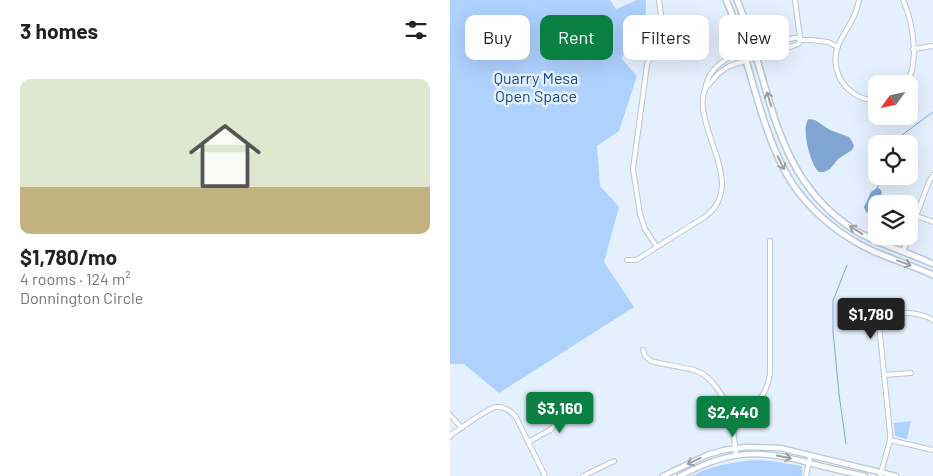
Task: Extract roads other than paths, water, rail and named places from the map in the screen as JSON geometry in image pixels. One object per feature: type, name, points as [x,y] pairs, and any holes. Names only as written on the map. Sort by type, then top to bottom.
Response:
[{"type":"main road","points":[[726,0],[732,15]]},
{"type":"main road","points":[[737,0],[742,15]]},
{"type":"main road","points":[[746,60],[776,152],[786,174],[799,193],[826,220],[850,238],[872,251],[933,275]]},
{"type":"main road","points":[[757,60],[776,125],[796,169],[810,188],[832,212],[855,230],[876,241],[933,264]]},
{"type":"street","points":[[657,247],[646,229],[640,214],[633,169],[647,65],[660,32],[661,14],[659,0]]},
{"type":"street","points":[[789,47],[798,44],[801,40],[796,0]]},
{"type":"street","points":[[859,0],[855,17],[838,47],[836,59],[837,70],[847,88],[863,99],[868,99]]},
{"type":"street","points":[[903,0],[910,19],[914,63],[910,75]]},
{"type":"street","points":[[789,38],[828,42],[838,47]]},
{"type":"street","points":[[913,49],[933,46]]},
{"type":"street","points":[[627,260],[636,260],[710,213],[721,196],[722,176],[703,110],[707,79],[716,66],[725,60]]},
{"type":"street","points":[[704,92],[713,79],[724,69],[746,60]]},
{"type":"street","points":[[918,213],[933,175]]},
{"type":"street","points":[[918,216],[933,222]]},
{"type":"street","points":[[730,413],[748,408],[756,403],[768,387],[770,374],[770,241]]},
{"type":"street","points":[[903,252],[906,245]]},
{"type":"street","points":[[880,474],[890,440],[890,433],[878,315],[912,313],[926,316],[933,320]]},
{"type":"street","points":[[643,350],[645,356],[651,361],[698,371],[714,384],[726,402],[730,413],[736,455]]},
{"type":"street","points":[[884,375],[911,372]]},
{"type":"street","points":[[528,442],[550,430],[570,403]]},
{"type":"street","points":[[450,437],[488,410],[495,407],[510,410],[516,417],[545,476]]},
{"type":"street","points":[[450,415],[462,428]]},
{"type":"street","points":[[890,440],[933,450]]},
{"type":"street","points":[[663,476],[707,455],[735,448],[769,447],[780,448],[880,474],[896,476]]},
{"type":"street","points":[[680,476],[712,462],[736,455],[768,454],[865,476]]},
{"type":"street","points":[[806,476],[810,456]]},
{"type":"street","points":[[582,476],[614,461]]},
{"type":"waterway","points":[[902,135],[933,112]]},
{"type":"waterway","points":[[877,189],[879,185]]},
{"type":"waterway","points":[[846,444],[833,331],[833,301],[847,265]]},
{"type":"park label","name":"Quarry Mesa Open Space","points":[[536,86]]}]
